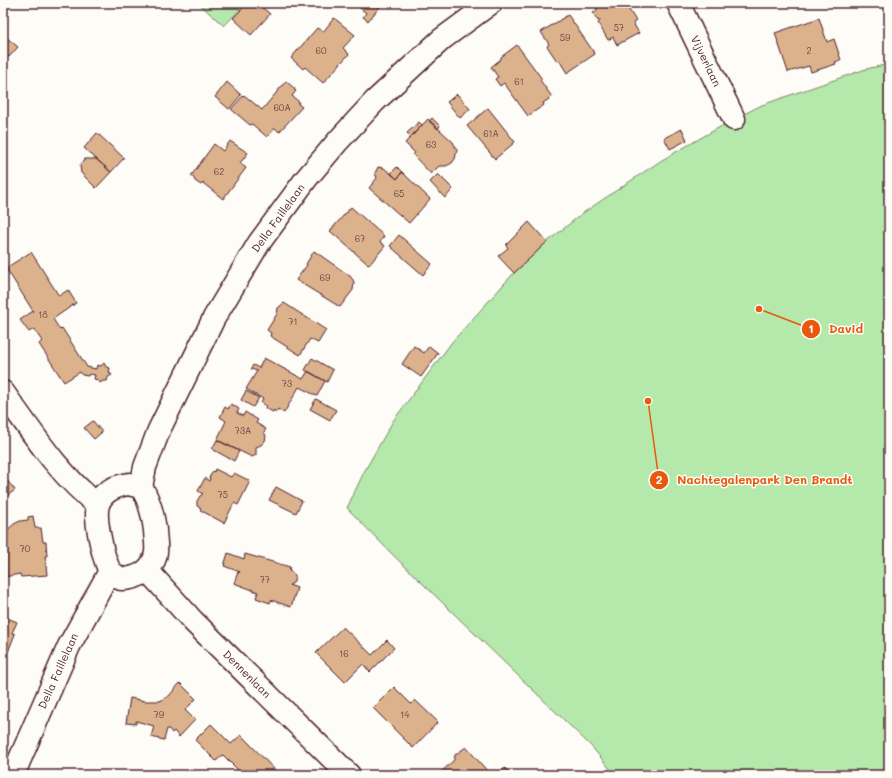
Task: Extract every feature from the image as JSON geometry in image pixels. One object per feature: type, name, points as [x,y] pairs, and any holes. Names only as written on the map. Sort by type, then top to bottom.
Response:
[{"type":"street","name":"Della Faillelaan","points":[[141,486],[145,467],[159,430],[214,318],[259,242],[311,173],[375,101],[442,39],[491,3]]},
{"type":"street","name":"Vijverlaan","points":[[678,3],[734,119]]},
{"type":"street","points":[[3,392],[63,472],[84,494],[98,505]]},
{"type":"street","points":[[129,484],[141,486],[146,494],[152,515],[156,552],[154,560],[148,571],[138,577],[121,579],[110,570],[102,543],[97,518],[98,505],[102,497],[110,490],[118,486],[129,484]]},
{"type":"street","name":"Della Faillelaan","points":[[13,775],[69,646],[110,570]]},
{"type":"street","name":"Dennenlaan","points":[[148,571],[193,621],[349,775]]},
{"type":"green space","points":[[198,3],[246,3],[224,26]]},
{"type":"green space","points":[[889,64],[889,775],[615,775],[591,746],[391,553],[347,508],[364,472],[393,421],[452,342],[512,275],[547,242],[583,213],[662,160],[734,119],[762,105],[866,69]]},
{"type":"building","points":[[248,3],[257,3],[270,14],[251,35],[233,18]]},
{"type":"building","points":[[354,3],[383,3],[368,21],[363,17],[366,13]]},
{"type":"building","points":[[596,3],[621,3],[625,9],[628,8],[636,21],[633,23],[639,33],[617,45],[613,37],[608,40],[598,23],[600,19],[598,21],[593,13],[597,11],[596,9],[598,8]]},
{"type":"building","points":[[568,15],[595,54],[567,73],[559,60],[557,61],[547,46],[549,44],[541,32]]},
{"type":"building","points":[[334,18],[355,35],[343,48],[349,54],[323,83],[305,67],[303,69],[291,58],[317,28],[323,32]]},
{"type":"building","points":[[819,18],[827,42],[834,39],[841,60],[835,62],[836,64],[811,72],[809,66],[788,72],[775,33]]},
{"type":"building","points":[[7,38],[18,47],[9,57],[3,52],[3,42]]},
{"type":"building","points":[[517,45],[542,79],[540,80],[552,97],[543,103],[544,105],[528,116],[504,83],[500,86],[495,79],[498,77],[491,67]]},
{"type":"building","points":[[286,81],[295,89],[294,90],[296,91],[292,96],[302,107],[279,132],[275,128],[267,137],[231,109],[244,95],[262,110]]},
{"type":"building","points":[[227,82],[241,95],[229,109],[215,97]]},
{"type":"building","points":[[457,94],[470,109],[460,118],[447,102]]},
{"type":"building","points":[[488,108],[515,142],[495,159],[467,126]]},
{"type":"building","points":[[432,118],[440,126],[438,129],[429,121]]},
{"type":"building","points":[[428,119],[453,142],[457,150],[455,159],[452,163],[446,166],[439,166],[431,174],[413,155],[415,153],[405,143]]},
{"type":"building","points":[[419,122],[422,125],[411,137],[407,133]]},
{"type":"building","points":[[682,129],[687,140],[670,149],[664,138]]},
{"type":"building","points":[[97,133],[124,158],[111,172],[84,148]]},
{"type":"building","points":[[230,141],[248,153],[240,163],[246,168],[223,199],[203,183],[201,185],[195,181],[191,176],[214,144],[223,151]]},
{"type":"building","points":[[85,159],[96,159],[111,172],[96,188],[81,173],[80,165]]},
{"type":"building","points":[[378,167],[384,168],[397,179],[402,172],[430,199],[409,223],[369,188],[377,178],[375,173]]},
{"type":"building","points":[[397,167],[402,172],[397,179],[391,173]]},
{"type":"building","points":[[438,174],[453,189],[445,198],[430,182]]},
{"type":"building","points":[[351,207],[384,236],[380,242],[385,246],[369,265],[330,231]]},
{"type":"building","points":[[529,222],[547,242],[514,273],[498,256],[508,248],[506,245]]},
{"type":"building","points":[[399,235],[432,264],[423,275],[390,246]]},
{"type":"building","points":[[314,251],[350,276],[354,282],[353,290],[340,307],[296,280],[307,265],[306,264]]},
{"type":"building","points":[[31,252],[59,296],[68,290],[76,303],[53,319],[60,330],[62,328],[87,367],[96,369],[97,365],[101,366],[104,363],[106,367],[110,368],[109,372],[112,375],[108,377],[107,381],[100,383],[98,380],[94,379],[95,375],[82,375],[80,372],[64,382],[39,344],[42,341],[34,329],[29,332],[20,320],[33,311],[6,268]]},
{"type":"building","points":[[284,303],[326,330],[318,343],[310,339],[300,355],[270,336],[271,333],[267,330],[277,314],[278,308]]},
{"type":"building","points":[[414,346],[424,353],[429,346],[438,353],[421,377],[402,364]]},
{"type":"building","points":[[264,358],[303,379],[308,371],[325,381],[317,396],[299,387],[284,413],[278,409],[276,412],[274,410],[273,412],[265,408],[266,406],[261,403],[263,399],[246,389],[257,371],[251,369],[253,365],[259,368]]},
{"type":"building","points":[[312,358],[333,370],[327,382],[305,370]]},
{"type":"building","points":[[246,391],[259,398],[253,407],[241,400]]},
{"type":"building","points":[[316,399],[336,410],[330,420],[310,409]]},
{"type":"building","points":[[231,404],[239,409],[237,413],[243,416],[245,412],[258,420],[256,423],[266,429],[264,432],[266,436],[265,441],[256,447],[256,455],[252,457],[217,440],[226,421],[220,417],[225,407],[228,409]]},
{"type":"building","points":[[93,421],[102,432],[94,439],[84,428]]},
{"type":"building","points":[[217,440],[239,451],[234,461],[212,449]]},
{"type":"building","points":[[215,469],[231,477],[234,473],[250,481],[238,505],[234,503],[224,523],[200,510],[201,508],[197,506],[197,501],[203,494],[198,491],[205,478],[209,481],[209,478]]},
{"type":"building","points":[[5,478],[15,490],[3,499],[3,479]]},
{"type":"building","points":[[276,487],[302,501],[296,513],[269,500]]},
{"type":"building","points":[[33,516],[35,528],[41,528],[43,542],[46,542],[47,556],[45,556],[47,575],[21,577],[20,574],[4,577],[4,533],[14,524],[20,521],[28,520],[28,517]]},
{"type":"building","points":[[228,553],[244,559],[245,554],[290,567],[289,570],[295,575],[295,579],[293,583],[289,585],[297,588],[291,607],[271,600],[270,603],[256,598],[258,592],[234,583],[238,572],[240,572],[224,566]]},
{"type":"building","points":[[3,616],[17,622],[12,633],[15,634],[8,652],[4,651],[3,654]]},
{"type":"building","points":[[343,627],[372,655],[387,640],[394,648],[370,672],[363,664],[345,682],[316,653]]},
{"type":"building","points":[[180,683],[196,699],[185,710],[195,720],[179,737],[174,731],[172,733],[169,729],[167,729],[164,740],[151,737],[154,726],[136,721],[136,724],[126,723],[130,698],[145,701],[160,701],[169,696]]},
{"type":"building","points":[[394,687],[411,704],[415,700],[438,722],[413,748],[373,708]]},
{"type":"building","points":[[211,724],[231,744],[241,735],[278,773],[276,775],[243,775],[223,755],[216,761],[195,740]]},
{"type":"building","points":[[466,747],[491,775],[438,775],[454,760],[455,755]]},
{"type":"building","points":[[505,768],[511,775],[497,775]]},
{"type":"place","name":"David","points":[[759,309]]},
{"type":"place","name":"Nachtegalenpark Den Brandt","points":[[648,401]]}]
